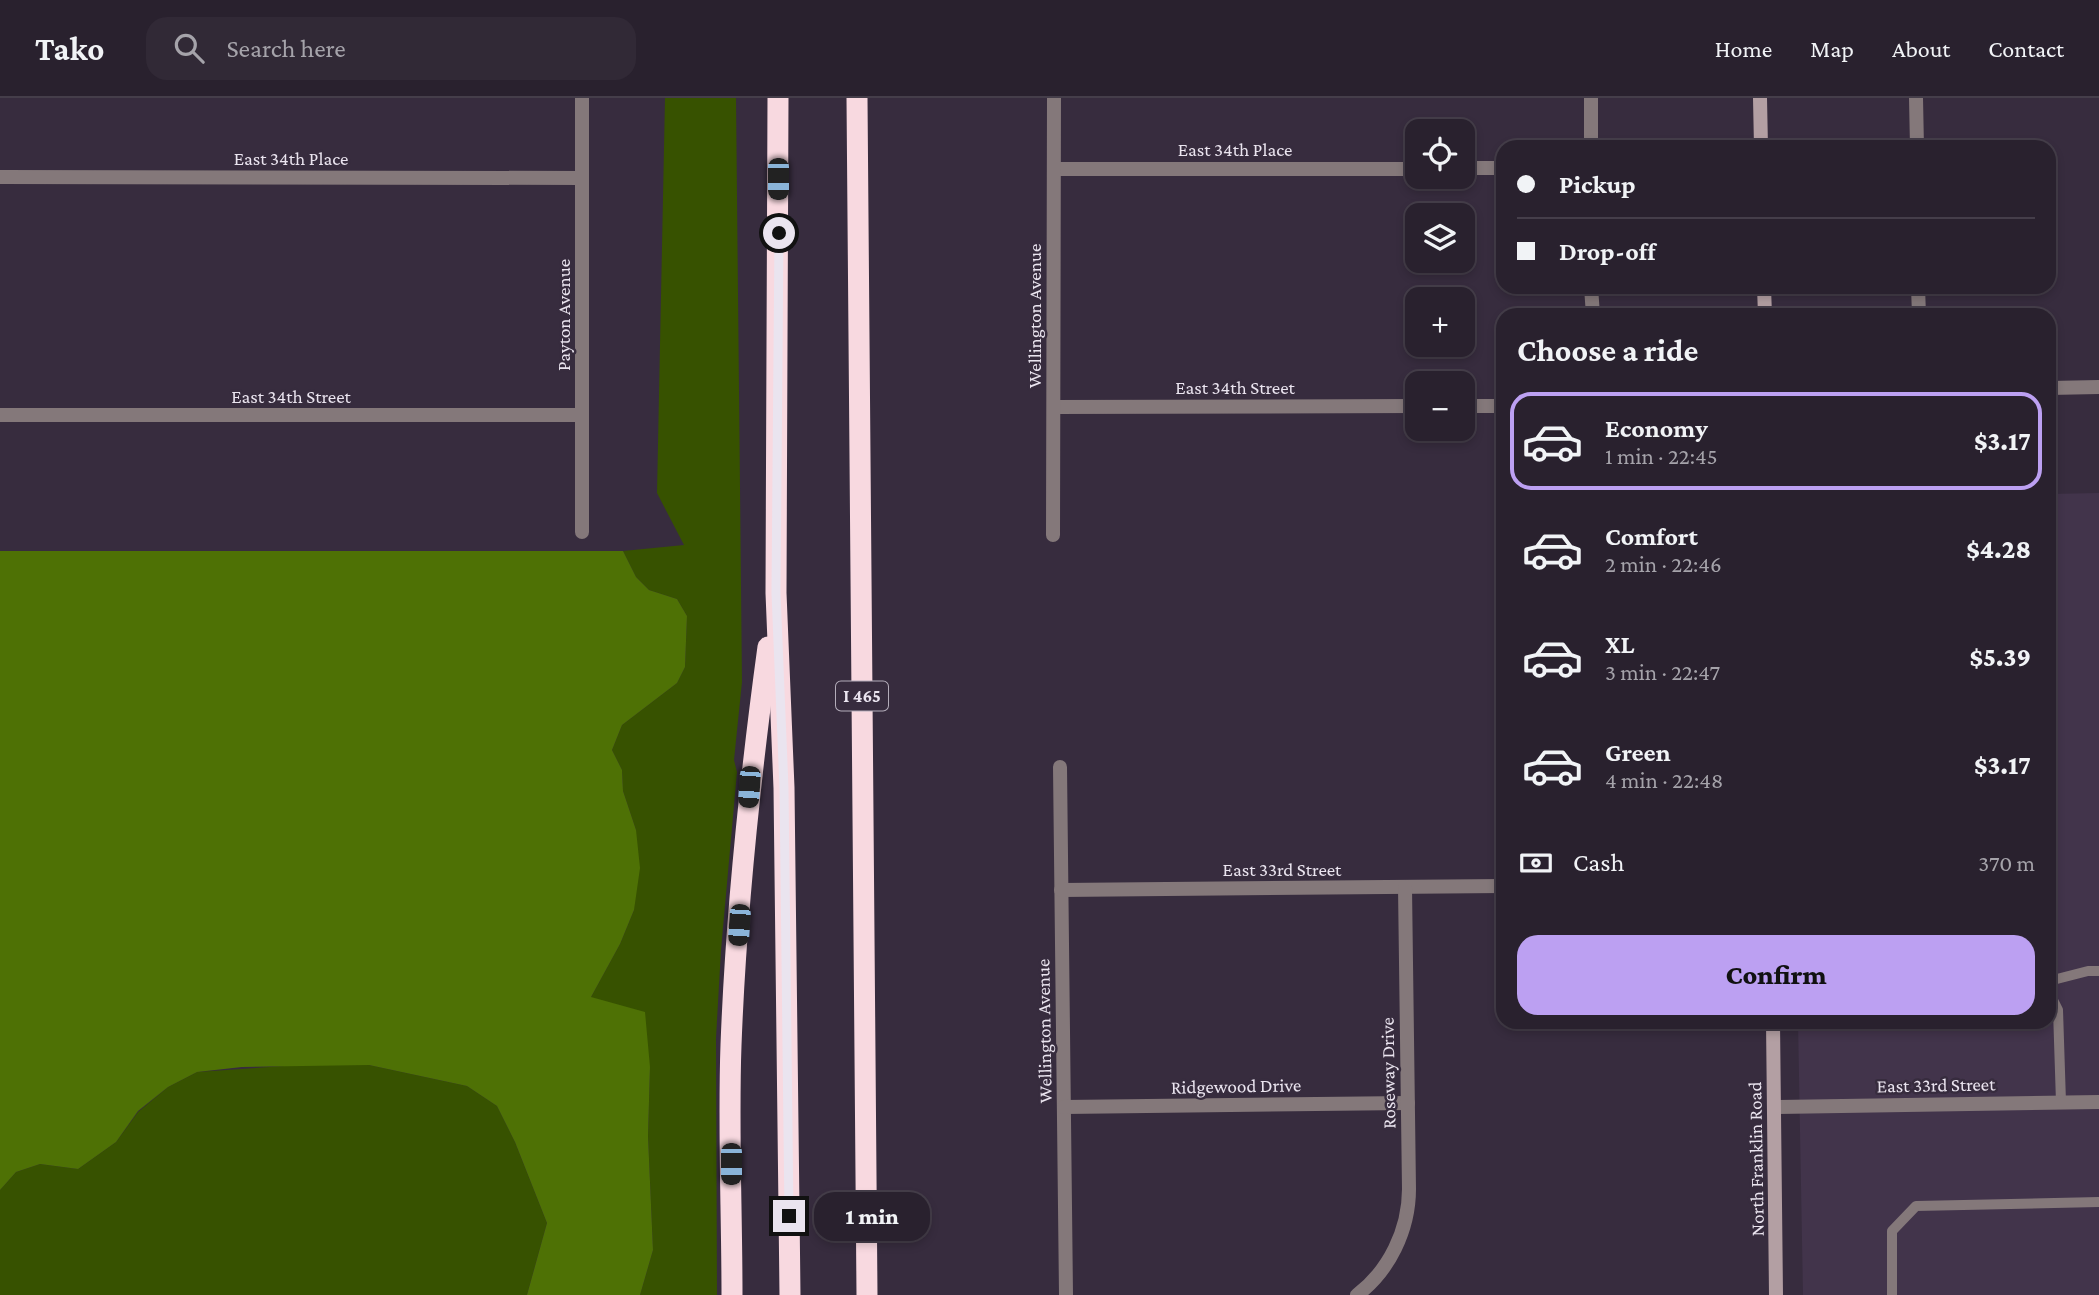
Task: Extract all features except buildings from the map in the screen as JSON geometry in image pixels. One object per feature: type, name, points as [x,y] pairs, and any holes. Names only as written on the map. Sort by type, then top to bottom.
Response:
[{"type":"highway","points":[[778,98],[776,593],[784,788],[790,1295]]},
{"type":"highway","name":"I 465","points":[[857,98],[867,1295]]},
{"type":"highway","points":[[732,1295],[730,1110],[733,1009],[749,787],[776,593]]},
{"type":"main road","points":[[1760,98],[1761,140]]},
{"type":"main road","name":"North Franklin Road","points":[[1773,1029],[1776,1295]]},
{"type":"street","name":"Payton Avenue","points":[[582,98],[582,532]]},
{"type":"street","name":"Wellington Avenue","points":[[1053,535],[1054,98]]},
{"type":"street","points":[[1591,98],[1591,140]]},
{"type":"street","points":[[1916,98],[1917,140]]},
{"type":"street","points":[[1475,169],[1496,168]]},
{"type":"street","name":"East 34th Place","points":[[1054,169],[1405,169]]},
{"type":"street","name":"East 34th Place","points":[[0,177],[582,178]]},
{"type":"street","points":[[2056,388],[2099,387]]},
{"type":"street","name":"East 34th Street","points":[[1054,407],[1405,406]]},
{"type":"street","points":[[1475,406],[1496,406]]},
{"type":"street","name":"East 34th Street","points":[[0,415],[582,415]]},
{"type":"street","name":"Wellington Avenue","points":[[1060,767],[1066,1295]]},
{"type":"street","name":"East 33rd Street","points":[[1061,890],[1496,886]]},
{"type":"street","name":"Roseway Drive","points":[[1357,1295],[1377,1276],[1391,1255],[1408,1210],[1405,887]]},
{"type":"street","name":"East 33rd Street","points":[[1774,1107],[2099,1102]]},
{"type":"street","name":"Ridgewood Drive","points":[[1064,1107],[1408,1103]]},
{"type":"lane","points":[[2056,979],[2099,971]]},
{"type":"lane","points":[[2056,1008],[2061,1102]]},
{"type":"lane","points":[[1892,1295],[1892,1231],[1916,1206],[2099,1202]]},
{"type":"shaded area","points":[[2099,493],[2099,1295],[1803,1295],[1798,1029],[2056,1029],[2056,494]]},
{"type":"green space","points":[[665,98],[736,98],[742,682],[734,760],[737,772],[716,1038],[717,1295],[640,1295],[653,1250],[648,1136],[650,1067],[591,997],[620,944],[634,910],[636,830],[623,791],[622,770],[612,750],[622,725],[677,683],[685,667],[687,616],[677,599],[649,590],[636,577],[623,551],[684,545],[657,493]]},
{"type":"green space","points":[[0,551],[623,551],[636,577],[649,590],[677,599],[687,616],[685,667],[677,683],[622,725],[612,750],[622,770],[623,791],[636,830],[640,868],[634,910],[620,944],[591,997],[645,1012],[650,1067],[648,1136],[653,1250],[640,1295],[527,1295],[547,1223],[515,1142],[497,1106],[467,1086],[369,1065],[242,1067],[197,1072],[168,1087],[138,1111],[116,1142],[78,1169],[40,1164],[16,1172],[0,1190]]},
{"type":"green space","points":[[299,1065],[369,1065],[467,1086],[497,1106],[515,1142],[547,1223],[527,1295],[0,1295],[0,1190],[16,1172],[40,1164],[78,1169],[116,1142],[138,1112],[168,1087],[197,1072]]},
{"type":"route","points":[[779,233],[776,593],[784,788],[789,1216]]}]
